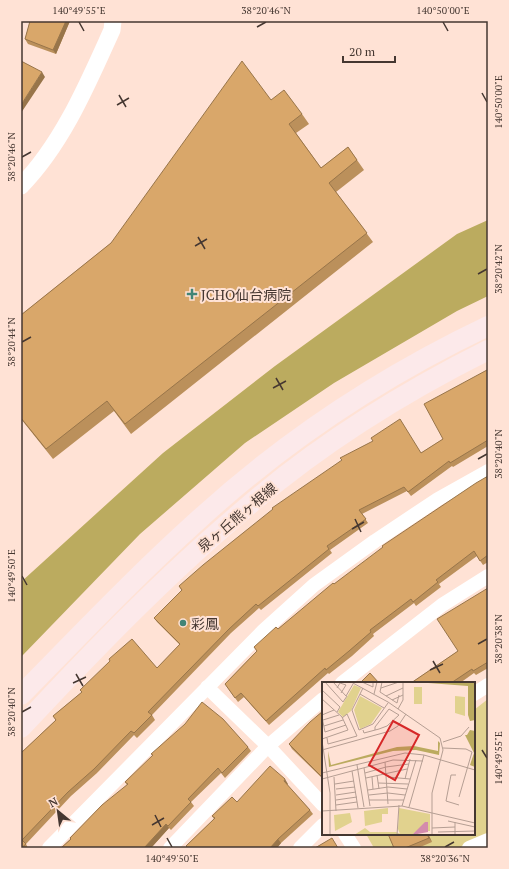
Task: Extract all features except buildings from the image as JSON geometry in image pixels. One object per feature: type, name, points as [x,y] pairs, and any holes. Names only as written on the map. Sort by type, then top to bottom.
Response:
[{"type":"main road","name":"泉ヶ丘熊ヶ根線","points":[[21,695],[145,570],[198,520],[265,465],[317,426],[373,389],[450,344],[488,326]]},
{"type":"main road","name":"泉ヶ丘熊ヶ根線","points":[[21,728],[118,627],[182,565],[240,512],[301,465],[363,422],[430,379],[488,350]]},
{"type":"street","points":[[21,186],[30,176],[74,113],[112,30],[113,21]]},
{"type":"street","points":[[49,848],[263,631],[314,584],[438,499],[488,471]]},
{"type":"street","points":[[343,682],[442,605],[488,576]]},
{"type":"street","points":[[475,693],[488,685]]},
{"type":"street","points":[[207,687],[268,746],[322,804]]},
{"type":"street","points":[[170,848],[268,746],[322,700]]},
{"type":"street","points":[[300,848],[322,826]]},
{"type":"street","points":[[346,835],[354,848]]},
{"type":"street","points":[[469,848],[488,840]]},
{"type":"shaded area","points":[[488,220],[488,296],[457,311],[334,383],[245,443],[140,534],[21,657],[21,582],[163,453],[275,366],[457,234]]},
{"type":"shaded area","points":[[488,699],[488,835],[458,848],[374,848],[367,835],[475,835],[475,709]]},
{"type":"place","name":"JCHO仙台病院","points":[[192,294]]},
{"type":"place","name":"彩鳳","points":[[183,623]]}]
